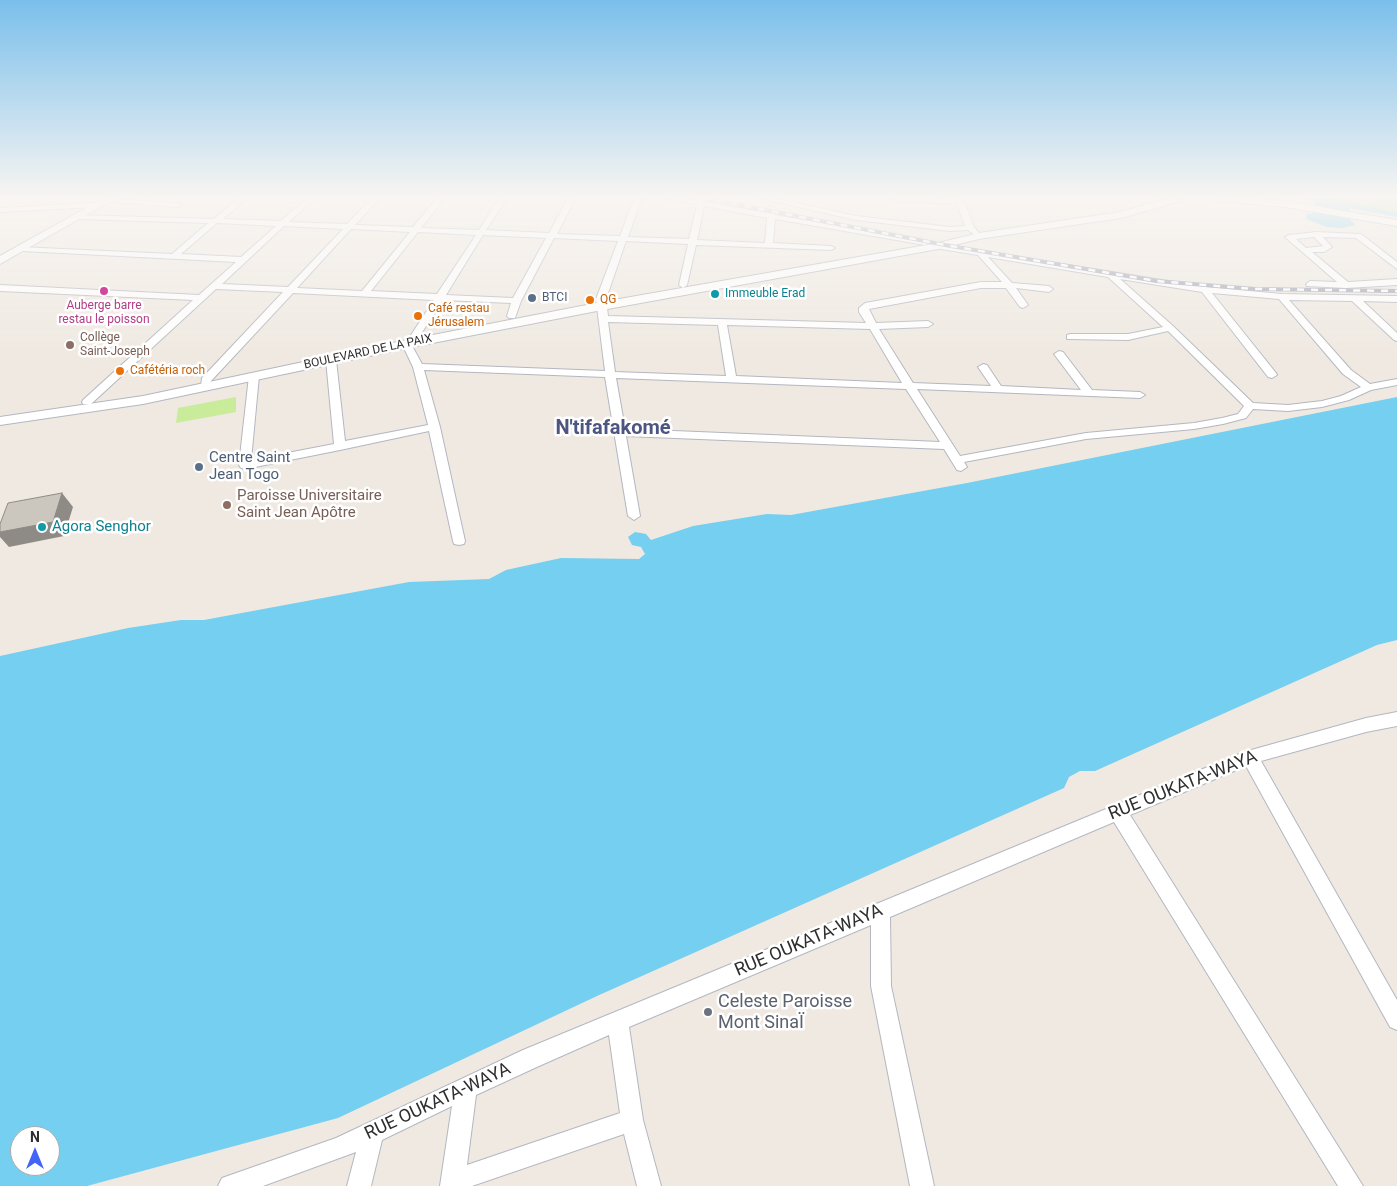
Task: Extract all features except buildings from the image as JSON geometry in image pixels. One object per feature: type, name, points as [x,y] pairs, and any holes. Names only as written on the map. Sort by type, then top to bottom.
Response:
[{"type":"main road","points":[[0,261],[14,253]]},
{"type":"main road","name":"BOULEVARD DE LA PAIX","points":[[0,421],[143,400],[206,383],[512,316],[601,302],[683,285],[861,253]]},
{"type":"main road","name":"BOULEVARD DE LA PAIX","points":[[0,414],[254,376],[331,360],[412,339],[835,257]]},
{"type":"street","points":[[117,253],[242,260]]},
{"type":"street","points":[[175,256],[178,253]]},
{"type":"street","points":[[87,402],[249,253]]},
{"type":"street","points":[[206,383],[288,290],[323,253]]},
{"type":"street","points":[[364,294],[397,253]]},
{"type":"street","points":[[459,541],[412,339],[467,253]]},
{"type":"street","points":[[512,316],[516,301],[542,253]]},
{"type":"street","points":[[618,253],[601,302],[602,319],[634,516]]},
{"type":"street","points":[[683,285],[689,253]]},
{"type":"street","points":[[813,253],[835,257],[835,253]]},
{"type":"street","points":[[1310,253],[1346,285]]},
{"type":"street","points":[[1381,253],[1397,266]]},
{"type":"street","points":[[981,254],[1205,290],[1282,297],[1397,299]]},
{"type":"street","points":[[981,254],[1009,285],[1023,305]]},
{"type":"street","points":[[1112,276],[1170,328],[1250,406],[1288,408],[1322,404],[1345,398],[1357,390],[1368,386],[1397,382]]},
{"type":"street","points":[[1310,284],[1346,285],[1397,282]]},
{"type":"street","points":[[1048,289],[1009,285],[971,287],[868,305],[863,310],[959,464],[1086,436],[1194,426],[1223,421],[1242,416],[1250,406]]},
{"type":"street","points":[[213,286],[516,301]]},
{"type":"street","points":[[0,288],[200,298]]},
{"type":"street","points":[[1205,290],[1272,375]]},
{"type":"street","points":[[1282,297],[1348,372],[1368,386]]},
{"type":"street","points":[[1355,299],[1397,338]]},
{"type":"street","points":[[602,319],[874,326],[928,324]]},
{"type":"street","points":[[722,322],[731,378]]},
{"type":"street","points":[[1070,337],[1128,337],[1170,328]]},
{"type":"street","points":[[1059,354],[1089,393]]},
{"type":"street","points":[[331,360],[340,446]]},
{"type":"street","points":[[983,366],[998,389]]},
{"type":"street","points":[[418,367],[1140,394]]},
{"type":"street","points":[[254,376],[245,464],[434,427]]},
{"type":"street","points":[[621,432],[948,446]]},
{"type":"street","name":"RUE OUKATA-WAYA","points":[[230,1186],[339,1148],[531,1058],[1250,757],[1321,739],[1366,724],[1396,720]]},
{"type":"street","points":[[1250,757],[1397,1020]]},
{"type":"street","points":[[1118,812],[1351,1186]]},
{"type":"street","points":[[881,911],[881,986],[922,1186]]},
{"type":"street","points":[[618,1022],[632,1120],[649,1186]]},
{"type":"street","points":[[466,1088],[452,1184],[632,1120]]},
{"type":"street","points":[[359,1186],[372,1134]]},
{"type":"green space","points":[[236,397],[236,412],[176,423],[178,408]]},
{"type":"water","points":[[1397,397],[1397,640],[1377,645],[1095,771],[1080,771],[1069,777],[1064,788],[597,996],[338,1118],[87,1186],[0,1186],[0,656],[128,628],[181,620],[204,620],[409,582],[489,579],[506,570],[561,558],[639,559],[645,554],[641,547],[632,545],[628,537],[635,532],[646,534],[651,540],[693,526],[767,514],[791,515],[967,483]]},
{"type":"railway","points":[[994,253],[1156,281],[1255,289],[1397,291]]},
{"type":"place","name":"Auberge barre restau le poisson","points":[[104,291]]},
{"type":"place","name":"Immeuble Erad","points":[[715,294]]},
{"type":"place","name":"BTCI","points":[[532,298]]},
{"type":"place","name":"QG","points":[[590,300]]},
{"type":"place","name":"Café restau Jérusalem","points":[[418,316]]},
{"type":"place","name":"Collège Saint-Joseph","points":[[70,345]]},
{"type":"place","name":"Cafétéria roch","points":[[120,371]]},
{"type":"place","name":"Centre Saint Jean Togo","points":[[199,467]]},
{"type":"place","name":"Paroisse Universitaire Saint Jean Apôtre","points":[[227,505]]},
{"type":"place","name":"Agora Senghor","points":[[42,527]]},
{"type":"place","name":"Celeste Paroisse Mont SinaÏ","points":[[708,1012]]},
{"type":"district","name":"N'tifafakomé","points":[[613,429]]}]
